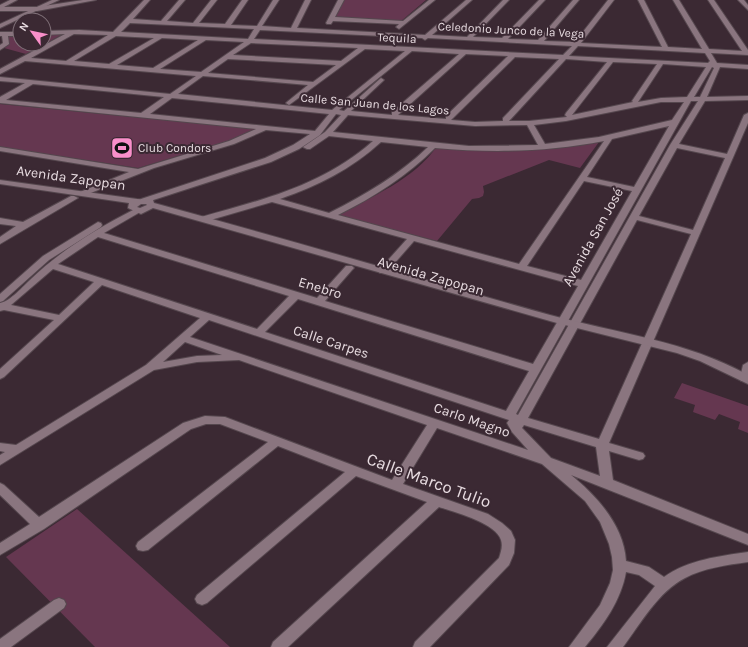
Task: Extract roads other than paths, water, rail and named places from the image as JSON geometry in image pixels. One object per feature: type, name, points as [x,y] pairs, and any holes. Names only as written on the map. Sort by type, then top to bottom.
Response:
[{"type":"street","points":[[0,8],[14,0]]},
{"type":"street","points":[[0,26],[56,0]]},
{"type":"street","points":[[78,0],[90,0]]},
{"type":"street","points":[[0,8],[37,9],[90,0]]},
{"type":"street","points":[[67,62],[115,34],[129,21],[147,0]]},
{"type":"street","points":[[162,23],[182,0]]},
{"type":"street","points":[[195,24],[214,0]]},
{"type":"street","points":[[227,26],[245,0]]},
{"type":"street","points":[[142,116],[250,41],[260,28],[276,0]]},
{"type":"street","points":[[293,30],[308,0]]},
{"type":"street","points":[[341,0],[331,19],[327,31],[350,46]]},
{"type":"street","points":[[390,35],[432,0]]},
{"type":"street","points":[[1,305],[51,265],[142,206],[274,163],[304,149],[328,134],[347,111],[413,49],[469,0]]},
{"type":"street","points":[[468,39],[506,0]]},
{"type":"street","points":[[503,41],[542,0]]},
{"type":"street","points":[[540,42],[576,0]]},
{"type":"street","points":[[506,120],[577,44],[611,0]]},
{"type":"street","points":[[641,0],[666,49]]},
{"type":"street","points":[[676,0],[706,51],[712,65]]},
{"type":"street","points":[[711,0],[747,53]]},
{"type":"street","points":[[741,0],[748,8]]},
{"type":"street","points":[[331,19],[404,23]]},
{"type":"street","name":"Celedonio Junco de la Vega","points":[[129,21],[747,53]]},
{"type":"street","points":[[0,72],[74,32]]},
{"type":"street","name":"Tequila","points":[[52,33],[74,32],[161,36],[748,67]]},
{"type":"street","points":[[3,34],[3,46]]},
{"type":"street","points":[[111,66],[161,36]]},
{"type":"street","points":[[154,70],[204,39]]},
{"type":"street","points":[[288,103],[364,47]]},
{"type":"street","points":[[1,305],[55,251],[109,219],[268,160],[296,147],[316,133],[335,109],[413,49]]},
{"type":"street","points":[[395,114],[465,52]]},
{"type":"street","points":[[449,118],[513,55]]},
{"type":"street","points":[[226,57],[342,63]]},
{"type":"street","points":[[25,59],[314,84]]},
{"type":"street","points":[[569,115],[611,60]]},
{"type":"street","points":[[635,101],[661,63]]},
{"type":"street","name":"Avenida San José","points":[[509,416],[675,122],[712,65],[717,68],[703,97],[674,145],[519,424]]},
{"type":"street","name":"Calle San Juan de los Lagos","points":[[0,78],[335,109]]},
{"type":"street","name":"Calle San Juan de los Lagos","points":[[0,78],[32,82],[288,103],[347,111],[475,124],[529,123],[574,118],[641,103],[691,97]]},
{"type":"street","points":[[0,100],[32,82]]},
{"type":"street","name":"Calle San Juan de los Lagos","points":[[347,111],[449,118],[506,120],[569,115],[635,101],[691,97],[748,97]]},
{"type":"street","points":[[0,100],[316,133]]},
{"type":"street","points":[[607,483],[602,446],[748,115]]},
{"type":"street","points":[[328,134],[434,145],[500,148],[543,147],[609,138],[675,122]]},
{"type":"street","points":[[529,123],[543,147]]},
{"type":"street","points":[[83,194],[139,171],[235,142],[264,128]]},
{"type":"street","points":[[522,267],[609,138]]},
{"type":"street","points":[[204,219],[270,199],[330,176],[355,160],[379,140]]},
{"type":"street","points":[[329,216],[387,185],[417,162],[434,145]]},
{"type":"street","points":[[674,145],[729,157]]},
{"type":"street","points":[[0,149],[139,171]]},
{"type":"street","points":[[652,163],[663,165]]},
{"type":"street","points":[[582,178],[637,190]]},
{"type":"street","name":"Avenida Zapopan","points":[[0,182],[83,194],[204,219],[561,325]]},
{"type":"street","name":"Avenida Zapopan","points":[[0,185],[74,198],[142,206],[349,268],[561,325],[647,344],[709,360],[730,369],[747,379]]},
{"type":"street","points":[[0,241],[24,225],[74,198]]},
{"type":"street","points":[[270,199],[583,284]]},
{"type":"street","points":[[634,218],[696,232]]},
{"type":"street","points":[[0,221],[24,225]]},
{"type":"street","name":"Enebro","points":[[97,234],[536,369]]},
{"type":"street","points":[[383,271],[412,237]]},
{"type":"street","name":"Calle Carpes","points":[[51,265],[509,416],[519,424],[639,456]]},
{"type":"street","points":[[319,302],[349,268]]},
{"type":"street","points":[[0,375],[100,282]]},
{"type":"street","points":[[258,334],[296,296]]},
{"type":"street","points":[[1,305],[60,318]]},
{"type":"street","points":[[0,461],[151,367],[207,317]]},
{"type":"street","name":"Carlo Magno","points":[[184,338],[544,460],[607,483],[748,540]]},
{"type":"street","points":[[151,367],[215,357],[249,359]]},
{"type":"street","points":[[747,379],[748,365]]},
{"type":"street","name":"Calle Marco Tulio","points":[[39,525],[187,426],[196,421],[213,419],[221,420],[436,502],[484,518],[498,526],[506,534],[510,543],[506,557],[492,574],[420,647]]},
{"type":"street","points":[[395,486],[434,423]]},
{"type":"street","points":[[519,424],[544,460],[581,489],[607,519],[614,539],[620,566],[618,582],[610,600],[598,620],[576,647]]},
{"type":"street","points":[[143,546],[276,442]]},
{"type":"street","points":[[0,447],[18,450]]},
{"type":"street","points":[[202,599],[354,471]]},
{"type":"street","points":[[0,488],[39,525],[0,550]]},
{"type":"street","points":[[278,647],[436,502]]},
{"type":"street","points":[[614,647],[663,586],[687,571],[718,561],[748,557]]},
{"type":"street","points":[[620,566],[646,570],[658,578],[663,586]]},
{"type":"street","points":[[0,646],[59,604]]},
{"type":"place","name":"Club Condors","points":[[122,148]]}]
